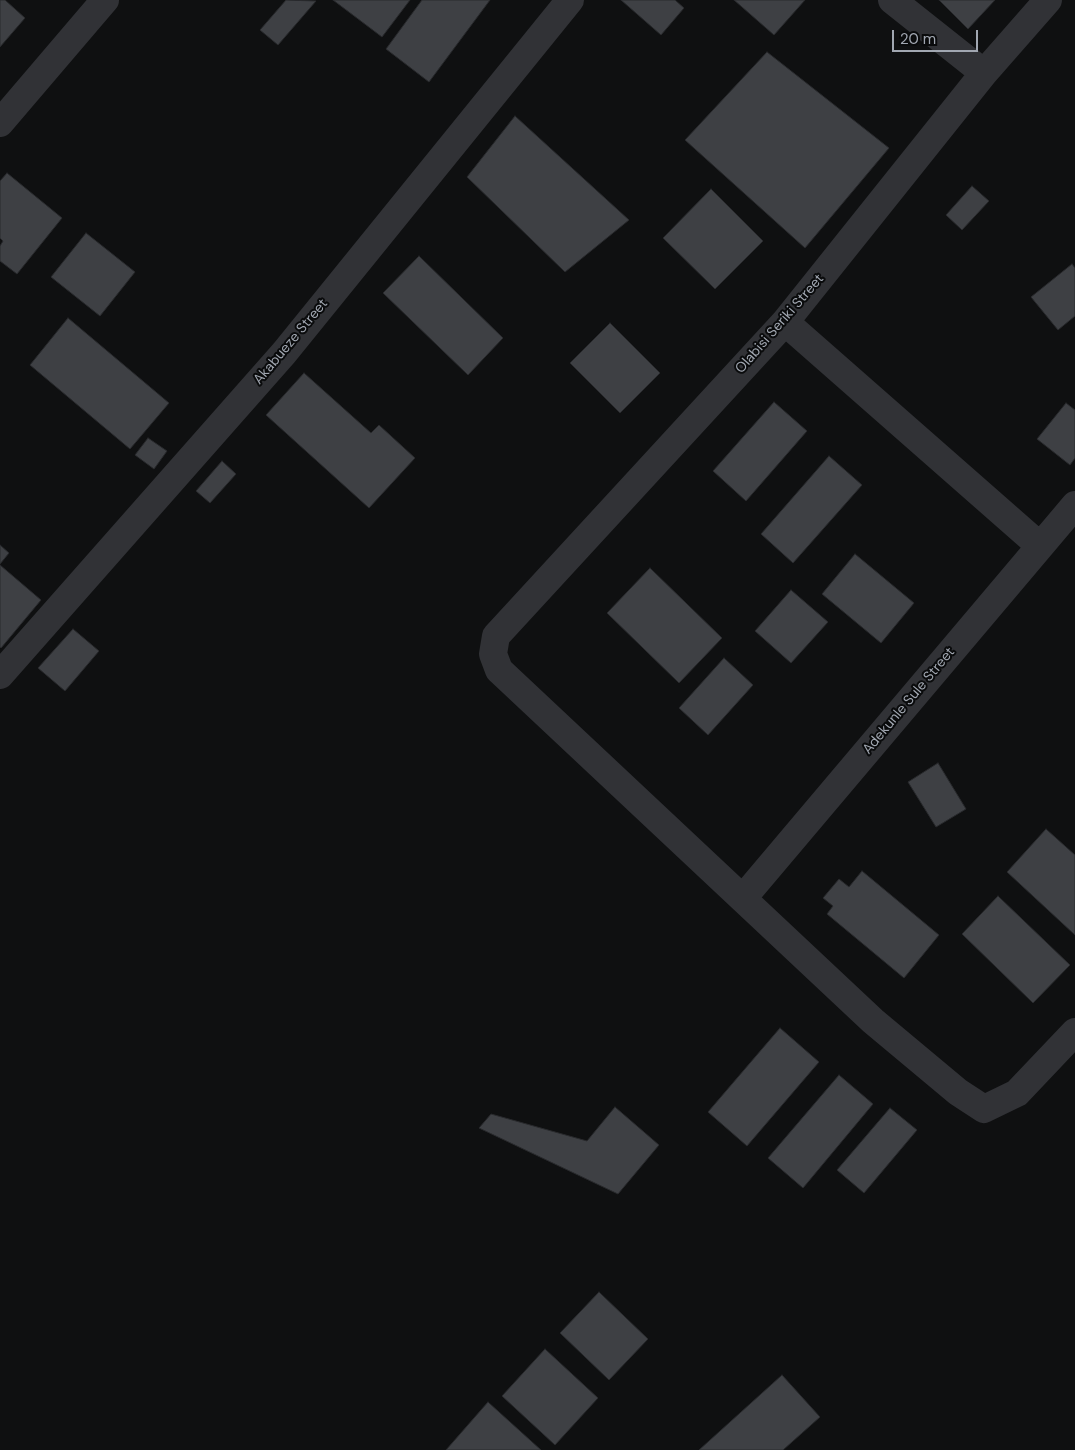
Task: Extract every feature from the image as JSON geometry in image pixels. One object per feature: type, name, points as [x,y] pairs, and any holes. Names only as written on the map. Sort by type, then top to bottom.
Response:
[{"type":"street","points":[[0,123],[105,0]]},
{"type":"street","name":"Akabueze Street","points":[[0,674],[284,353],[570,0]]},
{"type":"street","points":[[892,0],[984,74]]},
{"type":"street","name":"Olabisi Seriki Street","points":[[743,898],[499,670],[493,654],[496,636],[785,322],[984,74],[1048,0]]},
{"type":"street","points":[[785,322],[1040,546]]},
{"type":"street","name":"Adekunle Sule Street","points":[[743,898],[1075,505]]},
{"type":"street","points":[[743,898],[873,1021],[958,1092],[984,1109],[1017,1092],[1075,1032]]},
{"type":"building","points":[[0,0],[5,0],[25,18],[0,47]]},
{"type":"building","points":[[286,0],[316,1],[278,45],[260,30]]},
{"type":"building","points":[[333,0],[410,0],[382,37]]},
{"type":"building","points":[[422,0],[490,0],[429,82],[386,49]]},
{"type":"building","points":[[621,0],[675,0],[684,8],[661,35]]},
{"type":"building","points":[[734,0],[805,0],[774,35]]},
{"type":"building","points":[[939,0],[995,0],[968,29]]},
{"type":"building","points":[[767,52],[889,148],[805,248],[685,140]]},
{"type":"building","points":[[515,116],[629,220],[565,272],[467,177]]},
{"type":"building","points":[[7,173],[62,218],[17,274],[0,261],[0,246],[3,241],[0,238],[0,181]]},
{"type":"building","points":[[972,186],[989,201],[962,230],[946,215]]},
{"type":"building","points":[[711,189],[763,241],[715,289],[663,238]]},
{"type":"building","points":[[86,233],[135,272],[100,316],[51,277]]},
{"type":"building","points":[[419,256],[503,338],[468,375],[383,293]]},
{"type":"building","points":[[1072,264],[1075,268],[1075,316],[1058,330],[1031,297]]},
{"type":"building","points":[[68,318],[169,403],[130,449],[30,365]]},
{"type":"building","points":[[610,323],[660,373],[620,413],[570,363]]},
{"type":"building","points":[[304,373],[371,433],[379,425],[415,458],[369,508],[266,415]]},
{"type":"building","points":[[774,402],[807,431],[746,501],[713,471]]},
{"type":"building","points":[[1066,403],[1075,410],[1075,458],[1070,465],[1037,439]]},
{"type":"building","points":[[148,438],[167,451],[154,469],[135,455]]},
{"type":"building","points":[[829,456],[862,485],[793,563],[761,534]]},
{"type":"building","points":[[222,461],[236,474],[210,503],[196,491]]},
{"type":"building","points":[[0,545],[9,553],[0,564]]},
{"type":"building","points":[[855,554],[914,603],[881,643],[822,594]]},
{"type":"building","points":[[0,565],[41,600],[1,648],[0,647]]},
{"type":"building","points":[[650,568],[722,638],[679,683],[607,613]]},
{"type":"building","points":[[791,590],[828,622],[791,663],[755,631]]},
{"type":"building","points":[[73,629],[99,651],[65,691],[38,668]]},
{"type":"building","points":[[724,658],[753,685],[708,735],[679,708]]},
{"type":"building","points":[[938,763],[966,809],[936,827],[908,782]]},
{"type":"building","points":[[1046,829],[1075,855],[1075,935],[1007,872]]},
{"type":"building","points":[[862,871],[939,935],[904,978],[827,914],[833,906],[823,898],[839,879],[849,887]]},
{"type":"building","points":[[998,896],[1070,965],[1033,1003],[962,934]]},
{"type":"building","points":[[780,1028],[819,1062],[747,1146],[708,1112]]},
{"type":"building","points":[[839,1075],[873,1104],[803,1188],[768,1158]]},
{"type":"building","points":[[615,1107],[659,1145],[618,1194],[479,1128],[491,1114],[587,1141]]},
{"type":"building","points":[[890,1108],[917,1130],[864,1193],[837,1170]]},
{"type":"building","points":[[599,1292],[648,1339],[609,1380],[560,1333]]},
{"type":"building","points":[[545,1349],[598,1398],[555,1445],[502,1396]]},
{"type":"building","points":[[782,1375],[820,1417],[783,1450],[699,1450]]},
{"type":"building","points":[[488,1402],[541,1450],[446,1450]]}]
